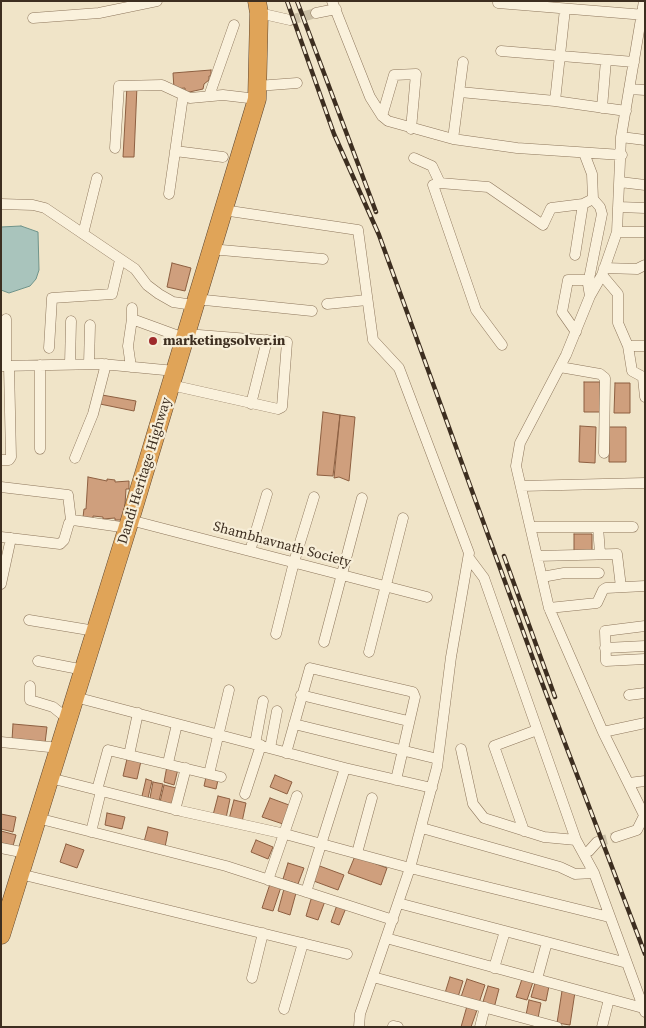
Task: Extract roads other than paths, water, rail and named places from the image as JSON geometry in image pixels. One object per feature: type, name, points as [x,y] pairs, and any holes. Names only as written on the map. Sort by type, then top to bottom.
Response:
[{"type":"highway","name":"Dandi Heritage Highway","points":[[1,935],[129,524],[257,92],[258,7]]},
{"type":"street","points":[[33,18],[99,13],[157,1]]},
{"type":"street","points":[[616,837],[637,830],[645,816],[642,803],[629,783],[602,732],[548,608],[516,466],[520,443],[560,367],[590,296],[603,272],[617,232],[622,155],[621,137],[644,1]]},
{"type":"street","points":[[504,3],[565,9],[585,6],[643,15]]},
{"type":"street","points":[[316,13],[334,5],[370,97],[382,116],[388,121],[410,129],[454,139],[517,148],[584,154],[622,155]]},
{"type":"street","points":[[258,7],[290,20]]},
{"type":"street","points":[[555,101],[565,9]]},
{"type":"street","points":[[210,96],[234,25]]},
{"type":"street","points":[[501,51],[606,60],[645,68]]},
{"type":"street","points":[[602,108],[606,60]]},
{"type":"street","points":[[454,139],[463,62]]},
{"type":"street","points":[[382,116],[394,75],[416,74],[410,129]]},
{"type":"street","points":[[115,148],[119,86],[162,85],[190,98],[257,92],[297,83]]},
{"type":"street","points":[[629,89],[645,90]]},
{"type":"street","points":[[460,92],[555,101],[626,111]]},
{"type":"street","points":[[169,194],[183,96]]},
{"type":"street","points":[[621,137],[645,140]]},
{"type":"street","points":[[175,151],[223,158]]},
{"type":"street","points":[[584,154],[592,174],[593,199],[600,207],[602,214],[588,280],[590,296]]},
{"type":"street","points":[[414,158],[432,166],[440,184]]},
{"type":"street","points":[[83,234],[97,178]]},
{"type":"street","points":[[620,182],[645,185]]},
{"type":"street","points":[[502,346],[476,310],[432,188],[433,185],[488,188],[543,225],[551,208],[583,204],[593,199]]},
{"type":"street","points":[[1,204],[33,205],[45,208],[135,269],[148,285],[173,302],[312,311]]},
{"type":"street","points":[[575,255],[583,204]]},
{"type":"street","points":[[619,207],[645,208]]},
{"type":"street","points":[[223,210],[358,230],[373,340],[399,368],[468,548],[469,558],[451,657],[438,759],[432,788],[410,868],[360,1014],[359,1027]]},
{"type":"street","points":[[617,232],[645,232]]},
{"type":"street","points":[[210,249],[323,259]]},
{"type":"street","points":[[49,348],[52,298],[112,294],[120,260]]},
{"type":"street","points":[[603,272],[637,269],[645,264]]},
{"type":"street","points":[[603,272],[618,294],[618,324],[628,346],[632,370],[644,378],[645,396]]},
{"type":"street","points":[[576,332],[562,312],[568,280],[588,280]]},
{"type":"street","points":[[327,304],[367,300]]},
{"type":"street","points":[[131,367],[128,346],[132,308]]},
{"type":"street","points":[[1,460],[9,460],[11,457],[5,411],[6,320]]},
{"type":"street","points":[[5,366],[106,364],[131,367],[173,378],[251,404],[278,409],[282,407],[289,345],[284,341],[185,336],[132,320]]},
{"type":"street","points":[[70,364],[71,321]]},
{"type":"street","points":[[89,364],[90,325]]},
{"type":"street","points":[[251,404],[267,340]]},
{"type":"street","points":[[628,346],[645,346]]},
{"type":"street","points":[[75,458],[94,414],[106,364]]},
{"type":"street","points":[[40,365],[40,449]]},
{"type":"street","points":[[560,367],[600,374],[605,378],[604,453]]},
{"type":"street","points":[[521,486],[645,483]]},
{"type":"street","points":[[1,487],[68,495],[71,520],[64,540],[60,544],[6,538],[1,584]]},
{"type":"street","points":[[250,551],[267,494]]},
{"type":"street","points":[[276,634],[294,562],[314,497]]},
{"type":"street","points":[[324,642],[340,574],[362,498]]},
{"type":"street","points":[[369,652],[403,518]]},
{"type":"street","name":"Shambhavnath Society","points":[[71,520],[129,524],[250,551],[427,597]]},
{"type":"street","points":[[598,527],[600,553]]},
{"type":"street","points":[[531,528],[633,527]]},
{"type":"street","points":[[537,556],[614,553],[618,556],[622,587]]},
{"type":"street","points":[[469,558],[484,578],[576,840],[594,873],[644,1010]]},
{"type":"street","points":[[542,577],[564,573],[599,573]]},
{"type":"street","points":[[548,608],[597,602],[604,588],[645,586]]},
{"type":"street","points":[[30,620],[95,631]]},
{"type":"street","points":[[645,626],[606,630],[605,648],[608,662],[645,659]]},
{"type":"street","points":[[605,648],[645,646]]},
{"type":"street","points":[[38,661],[84,670]]},
{"type":"street","points":[[286,753],[308,669],[312,668],[413,692],[415,697],[396,780]]},
{"type":"street","points":[[30,686],[30,700],[53,707],[68,719]]},
{"type":"street","points":[[209,774],[220,735],[229,690]]},
{"type":"street","points":[[629,694],[645,693]]},
{"type":"street","points":[[302,695],[408,721]]},
{"type":"street","points":[[75,697],[286,753],[432,788]]},
{"type":"street","points":[[262,746],[263,701]]},
{"type":"street","points":[[245,794],[277,711]]},
{"type":"street","points":[[129,755],[138,713]]},
{"type":"street","points":[[602,732],[645,723]]},
{"type":"street","points":[[168,763],[177,724]]},
{"type":"street","points":[[294,724],[438,759]]},
{"type":"street","points":[[524,831],[494,746],[537,730]]},
{"type":"street","points":[[1,742],[59,748]]},
{"type":"street","points":[[461,749],[474,807],[488,821],[544,837],[576,840]]},
{"type":"street","points":[[91,832],[108,750],[221,777]]},
{"type":"street","points":[[176,810],[186,768]]},
{"type":"street","points":[[306,892],[345,768]]},
{"type":"street","points":[[50,778],[176,810],[285,834],[410,868],[609,917]]},
{"type":"street","points":[[629,783],[645,781]]},
{"type":"street","points":[[268,880],[297,796]]},
{"type":"street","points":[[357,853],[372,798]]},
{"type":"street","points":[[37,818],[226,866],[393,920]]},
{"type":"street","points":[[422,828],[560,866],[576,874],[594,873]]},
{"type":"street","points":[[583,854],[589,851],[597,842]]},
{"type":"street","points":[[1,848],[26,853]]},
{"type":"street","points":[[20,874],[347,954]]},
{"type":"street","points":[[398,903],[627,963]]},
{"type":"street","points":[[494,968],[505,931]]},
{"type":"street","points":[[252,978],[263,933]]},
{"type":"street","points":[[386,938],[644,1010]]},
{"type":"street","points":[[537,979],[547,942]]},
{"type":"street","points":[[284,1009],[303,943]]},
{"type":"street","points":[[373,977],[485,1007],[524,1022],[557,1027]]},
{"type":"street","points":[[602,1027],[609,999]]},
{"type":"street","points":[[480,1027],[485,1007]]},
{"type":"water","points":[[21,226],[38,232],[39,270],[36,279],[30,286],[9,293],[1,290],[1,227]]},
{"type":"tunnel","points":[[290,20],[316,13]]},
{"type":"tunnel","points":[[597,842],[616,837]]},
{"type":"railway","points":[[287,1],[334,134],[379,235],[536,667],[645,954]]},
{"type":"railway","points":[[297,1],[376,212]]},
{"type":"railway","points":[[504,556],[555,697]]},
{"type":"place","name":"marketingsolver.in","points":[[153,341]]}]
